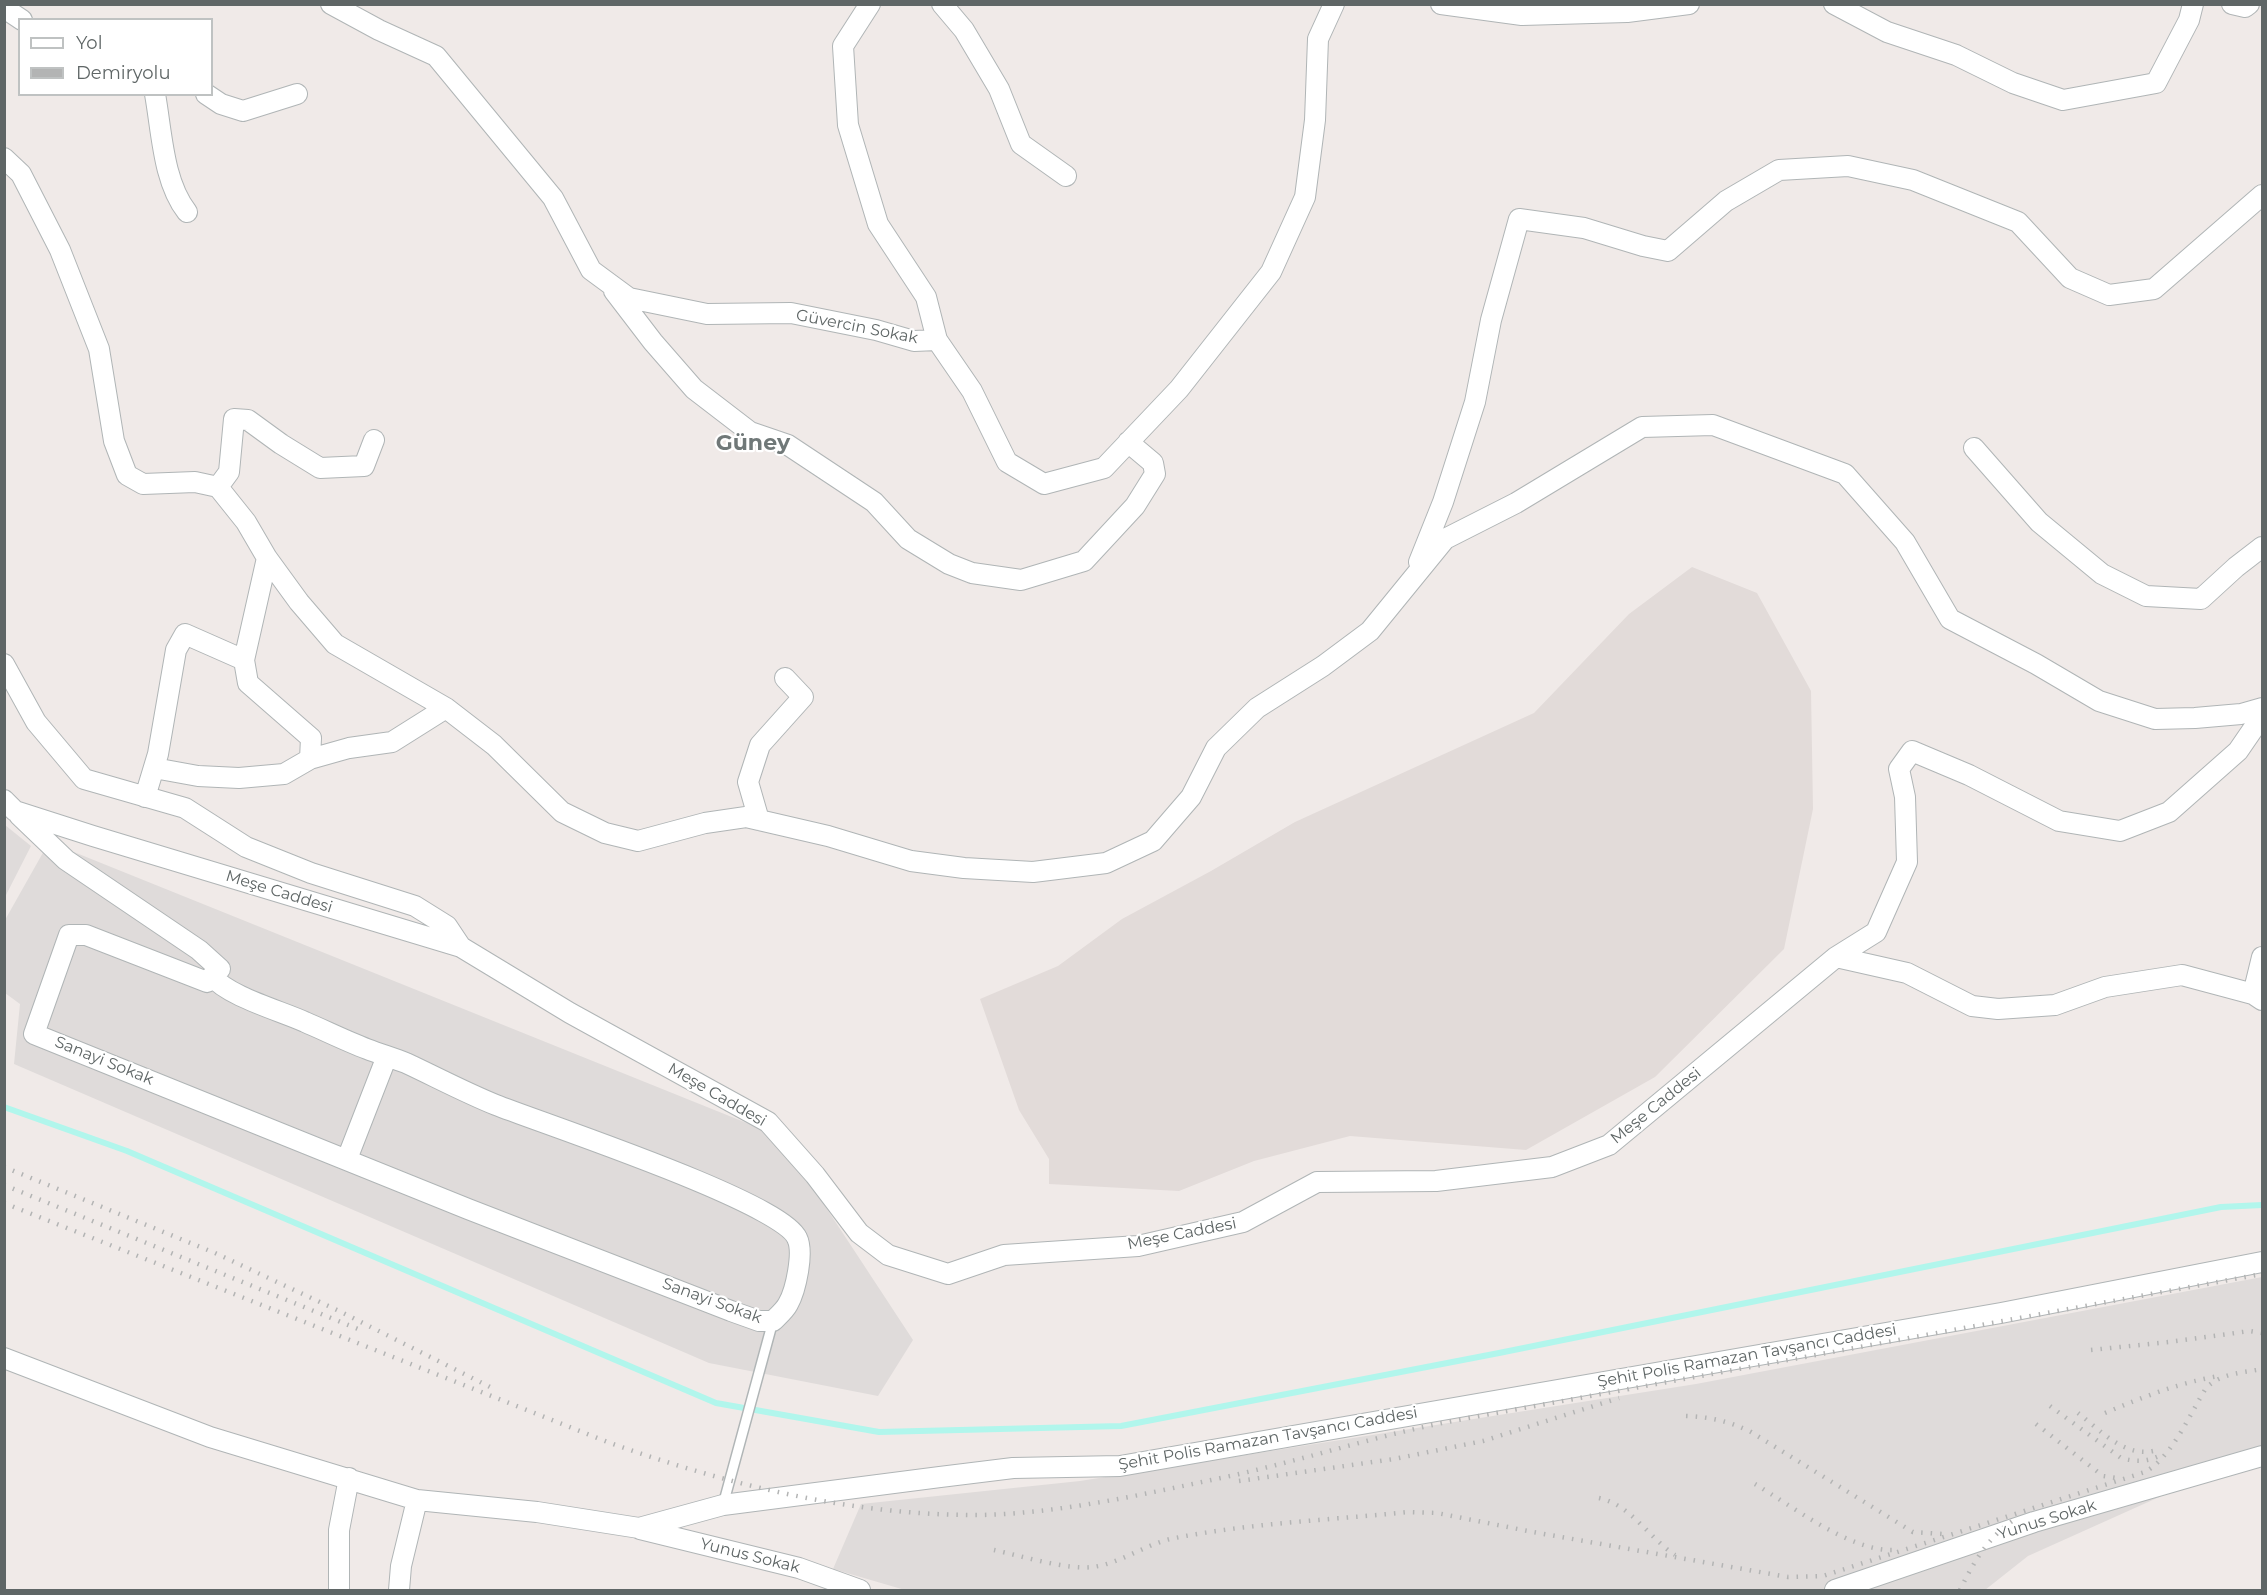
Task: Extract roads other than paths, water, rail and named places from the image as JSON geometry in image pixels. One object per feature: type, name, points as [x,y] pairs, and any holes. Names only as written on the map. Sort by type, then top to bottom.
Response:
[{"type":"street","name":"Güvercin Sokak","points":[[331,4],[379,30],[436,56],[553,198],[591,270],[629,298],[707,314],[791,313],[876,330],[914,341],[937,340],[926,297],[878,224],[848,125],[843,46],[870,4]]},
{"type":"street","points":[[942,4],[964,30],[999,89],[1021,144],[1066,176]]},
{"type":"street","points":[[937,340],[972,391],[1007,462],[1044,484],[1104,468],[1179,389],[1271,272],[1305,197],[1315,120],[1318,39],[1334,4]]},
{"type":"street","points":[[1441,4],[1522,15],[1627,12],[1689,4]]},
{"type":"street","points":[[1834,4],[1887,32],[1956,55],[2013,83],[2063,100],[2156,83],[2189,20],[2193,4]]},
{"type":"street","points":[[2232,4],[2245,7],[2249,4]]},
{"type":"street","points":[[4,8],[19,18]]},
{"type":"street","points":[[209,96],[221,104],[243,111],[297,94]]},
{"type":"street","points":[[155,96],[176,198],[187,212]]},
{"type":"street","points":[[4,158],[21,174],[60,250],[99,349],[114,441],[127,475],[143,484],[195,482],[218,487],[246,522],[267,558],[299,602],[335,644],[446,708],[494,745],[562,812],[605,833],[638,841],[705,823],[746,816],[922,862],[1033,872],[1106,863],[1153,841],[1191,797],[1216,748],[1257,708],[1323,666],[1370,631],[1445,539],[1516,503],[1642,427],[1713,425],[1845,474],[1905,542],[1950,619],[2036,664],[2099,701],[2155,719],[2230,715],[2262,708]]},
{"type":"street","points":[[1413,578],[1443,502],[1475,402],[1491,320],[1519,219],[1584,228],[1668,251],[1726,201],[1779,171],[1848,166],[1913,180],[2018,222],[2070,278],[2109,295],[2154,289],[2262,195]]},
{"type":"street","points":[[607,282],[653,342],[694,389],[750,432],[788,445],[874,502],[908,539],[949,564],[972,573],[1021,580],[1084,561],[1135,506],[1155,474],[1153,463],[1128,442]]},
{"type":"street","points":[[218,487],[229,472],[234,419],[248,420],[320,468],[364,466],[374,440]]},
{"type":"street","points":[[1974,448],[2040,522],[2102,574],[2146,596],[2201,599],[2262,547]]},
{"type":"street","points":[[267,558],[244,660],[248,683],[311,738],[310,759]]},
{"type":"street","points":[[145,797],[154,768],[176,650],[185,634],[244,660]]},
{"type":"street","points":[[4,664],[36,722],[84,779],[185,808],[246,847],[300,869],[416,906],[447,926],[461,946]]},
{"type":"street","points":[[759,820],[748,782],[760,744],[803,697],[785,678]]},
{"type":"street","points":[[154,768],[198,777],[239,778],[284,774],[310,759],[349,748],[392,742],[446,708]]},
{"type":"street","name":"Meşe Caddesi","points":[[10,805],[104,840],[461,946],[570,1013],[768,1122],[815,1175],[859,1233],[888,1256],[948,1274],[1004,1255],[1138,1245],[1243,1222],[1317,1182],[1436,1181],[1552,1167],[1609,1145],[1836,957],[1876,932],[1907,862],[1905,797],[1899,770],[1912,751],[1970,774],[2059,821],[2120,831],[2169,812],[2238,751],[2262,716]]},
{"type":"street","points":[[10,805],[66,860],[199,950],[220,969],[212,976]]},
{"type":"street","name":"Sanayi Sokak","points":[[86,934],[207,982],[212,976],[217,983],[254,1002],[387,1056],[495,1104],[611,1149],[657,1163],[747,1204],[786,1225],[797,1238],[800,1253],[797,1275],[788,1305],[773,1321],[759,1321],[731,1311],[468,1209],[34,1034],[69,935],[86,934]]},
{"type":"street","points":[[1836,957],[1907,973],[1971,1006],[1998,1009],[2055,1005],[2105,987],[2182,975],[2258,997],[2262,957]]},
{"type":"street","points":[[347,1159],[387,1056]]},
{"type":"street","name":"Şehit Polis Ramazan Tavşancı Caddesi","points":[[4,1358],[210,1437],[417,1500],[537,1512],[639,1528],[723,1505],[1012,1468],[1120,1466],[2001,1313],[2262,1262]]},
{"type":"street","name":"Yunus Sokak","points":[[1835,1590],[2034,1522],[2262,1456]]},
{"type":"street","points":[[339,1590],[339,1530],[349,1478]]},
{"type":"street","points":[[399,1590],[401,1566],[417,1500]]},
{"type":"street","name":"Yunus Sokak","points":[[639,1528],[799,1568],[860,1590]]},
{"type":"lane","points":[[723,1505],[773,1321]]},
{"type":"waterway","points":[[4,1107],[127,1151],[716,1403],[879,1432],[1121,1426],[1499,1353],[2221,1207],[2262,1205]]},
{"type":"railway","points":[[4,1167],[215,1253],[337,1310],[496,1390]]},
{"type":"railway","points":[[4,1185],[363,1331]]},
{"type":"railway","points":[[4,1203],[610,1443],[746,1485],[839,1504],[934,1514],[1011,1514],[1100,1502],[1247,1472],[1432,1425],[2262,1274]]},
{"type":"railway","points":[[2091,1350],[2250,1331],[2262,1333]]},
{"type":"railway","points":[[994,1550],[1057,1565],[1093,1567],[1175,1538],[1262,1525],[1408,1512],[1437,1513],[1788,1577],[1823,1576],[2145,1472],[2155,1465],[2172,1446],[2206,1388],[2225,1376],[2262,1369]]},
{"type":"railway","points":[[2105,1413],[2161,1391],[2219,1376]]},
{"type":"railway","points":[[1239,1481],[1394,1459],[1483,1441],[1619,1398]]},
{"type":"railway","points":[[2050,1406],[2121,1458],[2141,1461],[2161,1455]]},
{"type":"railway","points":[[2078,1413],[2122,1446],[2142,1452],[2153,1451]]},
{"type":"railway","points":[[1686,1416],[1719,1420],[1743,1428],[1913,1532],[1943,1534]]},
{"type":"railway","points":[[2036,1424],[2103,1476],[2122,1479]]},
{"type":"railway","points":[[1755,1484],[1841,1536],[1877,1549],[1894,1550]]},
{"type":"railway","points":[[1599,1498],[1621,1507],[1675,1555]]},
{"type":"railway","points":[[1960,1590],[1976,1560],[1990,1541],[2017,1518]]},
{"type":"district","name":"Güney","points":[[753,444]]}]
